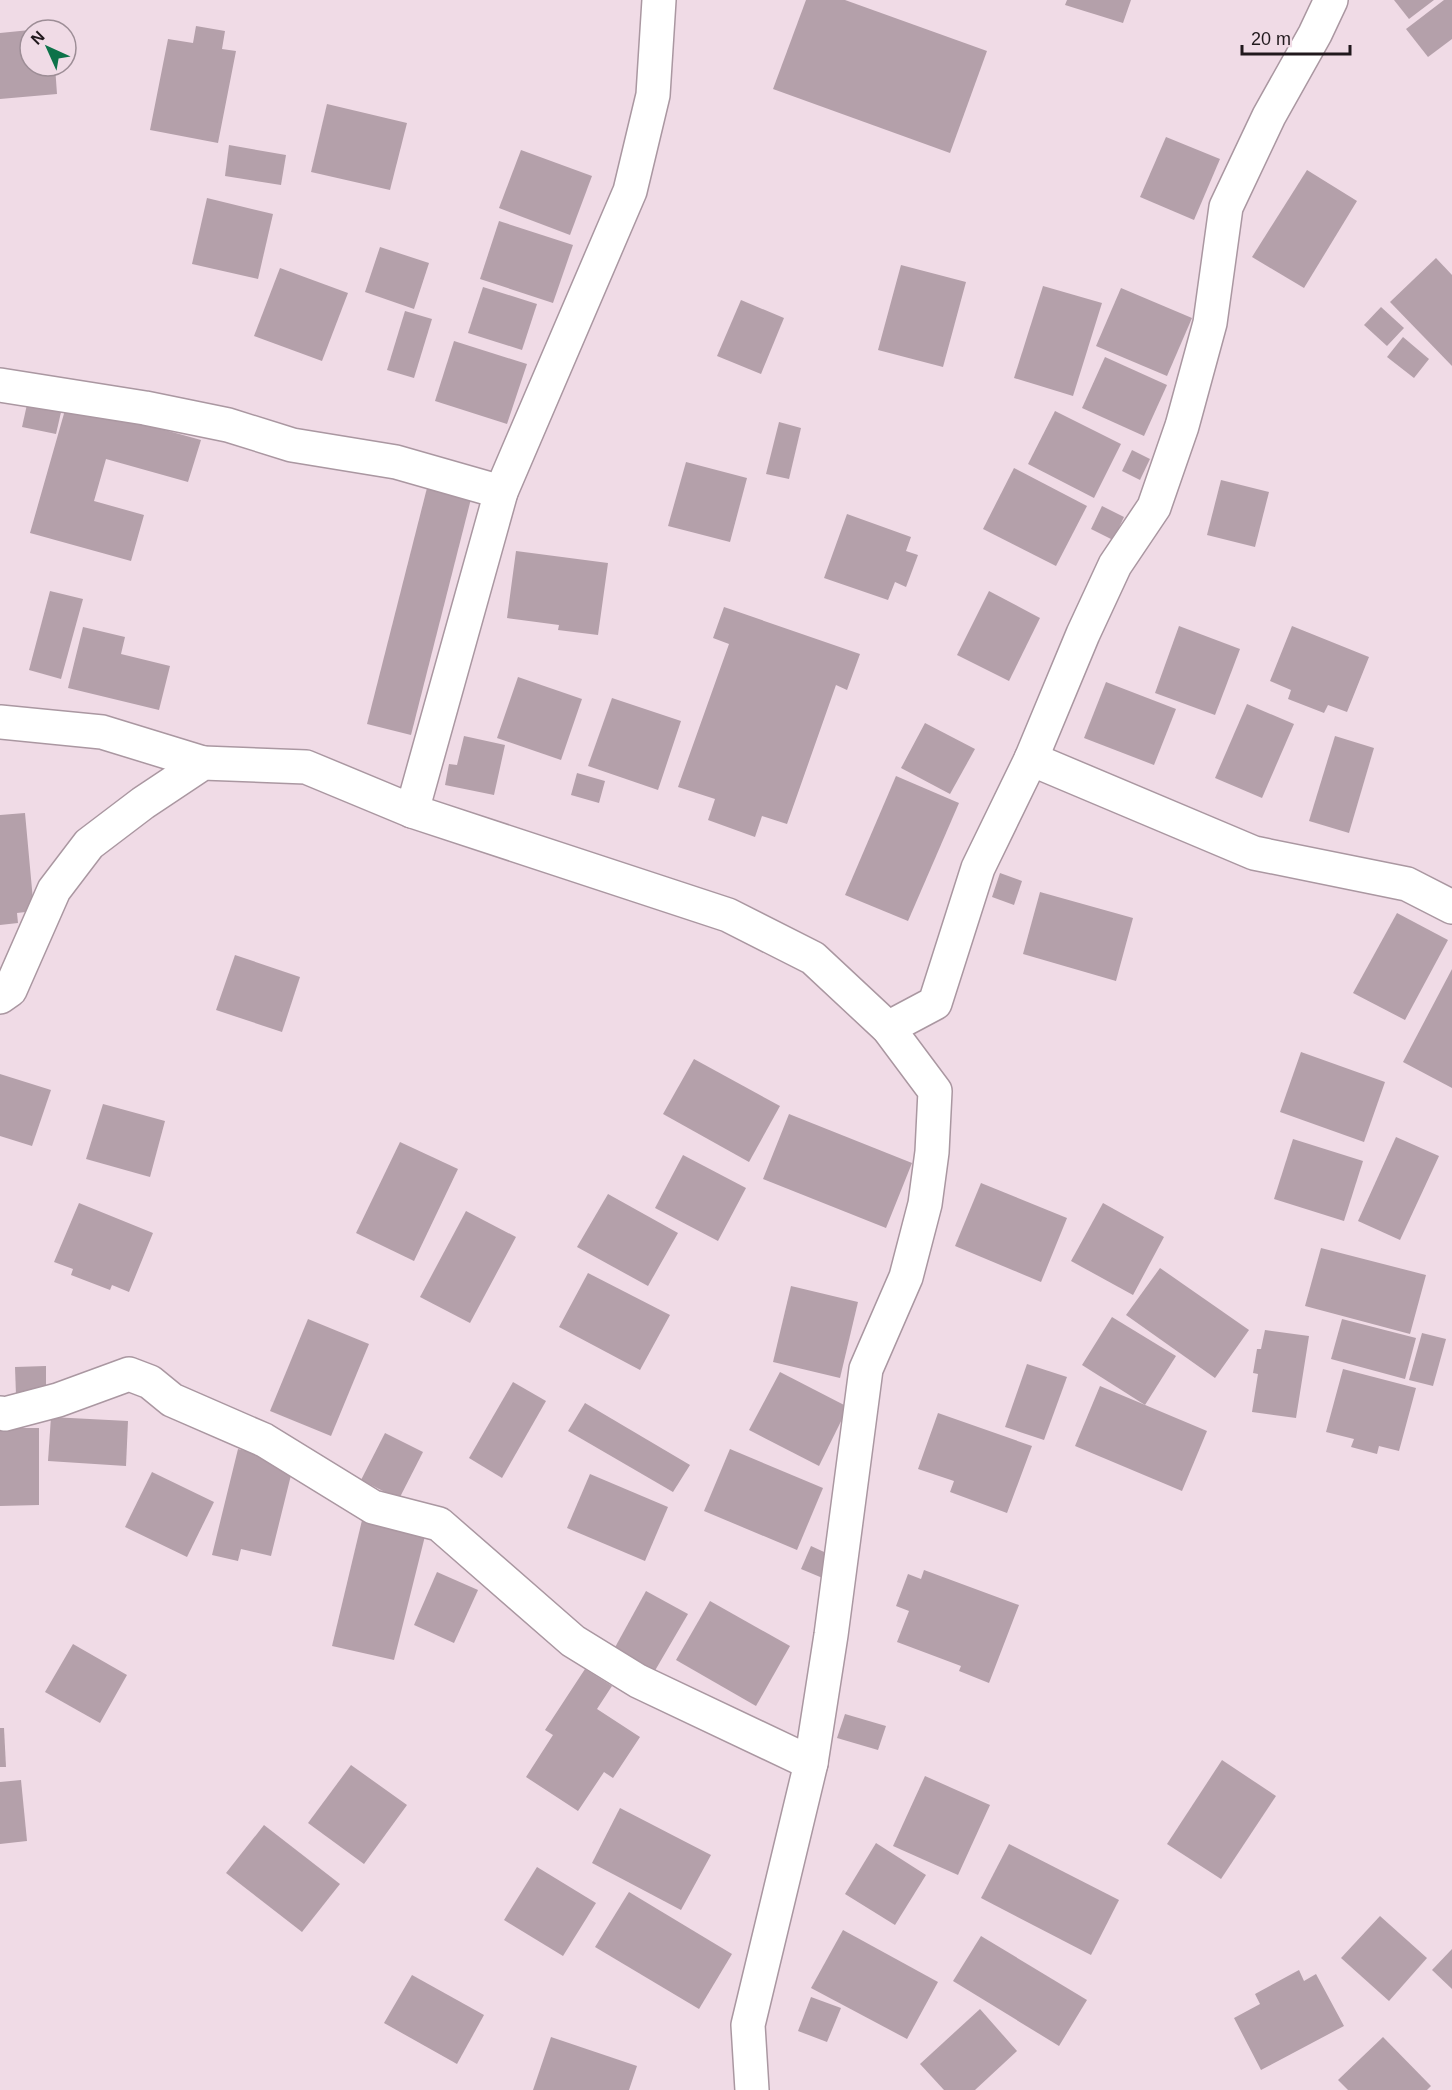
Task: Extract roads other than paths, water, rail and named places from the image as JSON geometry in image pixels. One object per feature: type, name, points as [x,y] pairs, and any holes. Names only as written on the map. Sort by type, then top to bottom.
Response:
[{"type":"street","points":[[412,811],[501,492],[630,191],[653,95],[659,0]]},
{"type":"street","points":[[888,1028],[935,1003],[978,868],[1031,759],[1083,634],[1115,565],[1154,507],[1182,426],[1210,323],[1226,207],[1269,116],[1315,34],[1331,0]]},
{"type":"street","points":[[0,385],[133,406],[228,425],[292,445],[396,462],[501,492]]},
{"type":"street","points":[[0,722],[102,732],[203,763],[306,766],[412,811],[728,915],[813,958],[888,1028],[935,1091],[932,1152],[925,1204],[906,1277],[866,1369],[831,1635],[811,1763],[748,2025],[752,2090]]},
{"type":"street","points":[[1031,759],[1254,853],[1407,884],[1452,907]]},
{"type":"street","points":[[0,997],[10,990],[54,890],[89,844],[203,763]]},
{"type":"street","points":[[0,1413],[5,1414],[58,1400],[129,1374],[150,1382],[172,1400],[264,1440],[373,1507],[439,1524],[573,1641],[638,1681],[811,1763]]}]
